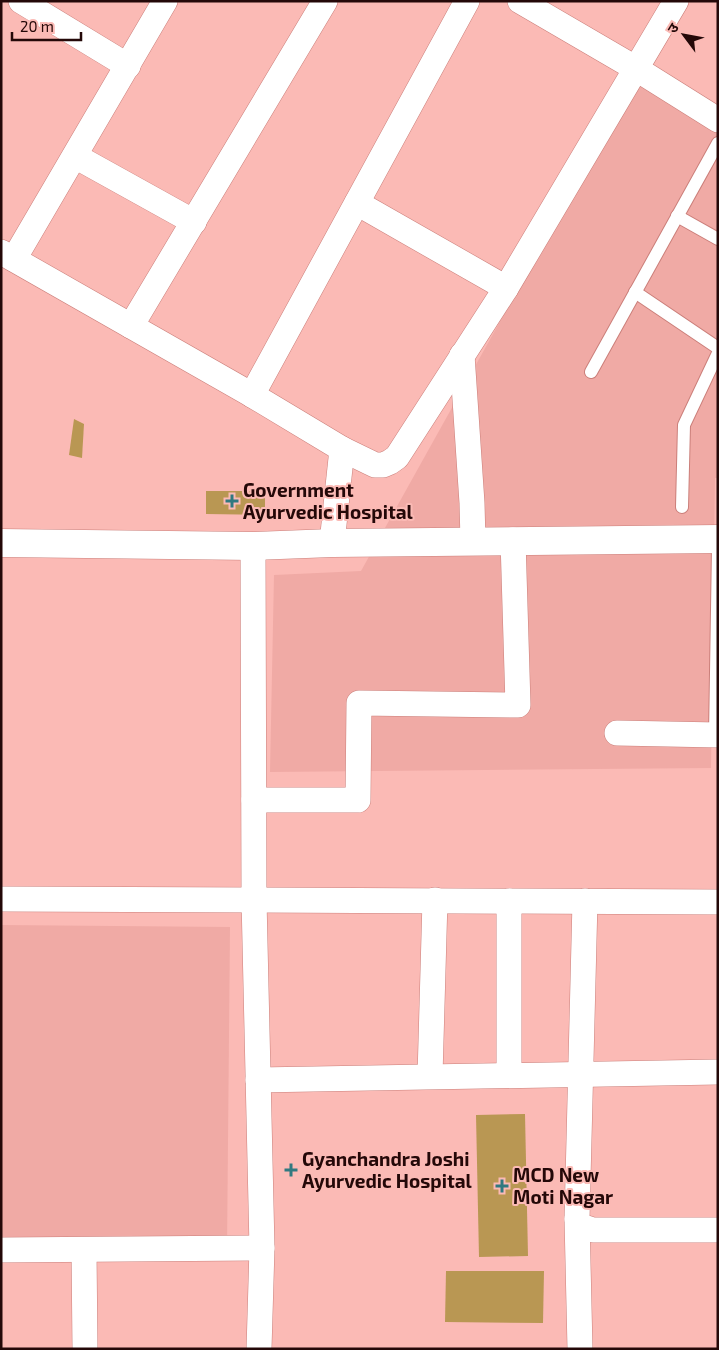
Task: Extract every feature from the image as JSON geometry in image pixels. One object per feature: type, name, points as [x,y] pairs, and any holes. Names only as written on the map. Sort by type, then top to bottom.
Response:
[{"type":"street","points":[[21,1],[128,66]]},
{"type":"street","points":[[165,1],[75,156],[7,256],[252,395],[342,449],[375,465],[383,465],[390,462],[396,456],[506,288],[676,1]]},
{"type":"street","points":[[131,326],[324,1]]},
{"type":"street","points":[[252,395],[467,1]]},
{"type":"street","points":[[520,1],[552,9],[635,68],[718,120]]},
{"type":"street","points":[[75,156],[194,222]]},
{"type":"street","points":[[357,203],[506,288]]},
{"type":"street","points":[[462,355],[473,541]]},
{"type":"street","points":[[332,543],[342,449]]},
{"type":"street","points":[[1,543],[253,546],[332,543],[718,538]]},
{"type":"street","points":[[254,800],[358,800],[359,703],[518,705],[513,540]]},
{"type":"street","points":[[253,546],[254,899],[262,1248],[259,1349]]},
{"type":"street","points":[[617,733],[716,735]]},
{"type":"street","points":[[1,899],[718,902]]},
{"type":"street","points":[[430,1076],[435,900]]},
{"type":"street","points":[[509,1075],[510,901]]},
{"type":"street","points":[[580,1349],[576,1219],[585,901]]},
{"type":"street","points":[[258,1080],[718,1072]]},
{"type":"street","points":[[576,1219],[581,1226],[594,1230],[718,1230]]},
{"type":"street","points":[[1,1250],[262,1248]]},
{"type":"street","points":[[84,1250],[85,1349]]},
{"type":"lane","points":[[591,372],[718,143]]},
{"type":"lane","points":[[677,216],[718,239]]},
{"type":"lane","points":[[635,292],[718,348]]},
{"type":"lane","points":[[682,507],[684,425],[718,353]]},
{"type":"lane","points":[[716,735],[718,546]]},
{"type":"shaded area","points":[[639,72],[718,122],[718,478],[715,478],[711,768],[270,772],[274,575],[361,571]]},
{"type":"shaded area","points":[[1,925],[230,927],[227,1248],[1,1247]]},
{"type":"building","points":[[74,419],[84,424],[82,458],[69,455]]},
{"type":"building","points":[[206,491],[265,491],[265,515],[206,514]]},
{"type":"building","name":"MCD New Moti Nagar","points":[[525,1114],[528,1256],[479,1257],[476,1115]]},
{"type":"building","points":[[446,1271],[544,1271],[543,1323],[445,1322]]},
{"type":"place","name":"Government Ayurvedic Hospital","points":[[232,501]]},
{"type":"place","name":"Gyanchandra Joshi Ayurvedic Hospital","points":[[291,1170]]},
{"type":"place","name":"MCD New Moti Nagar","points":[[502,1186]]}]
